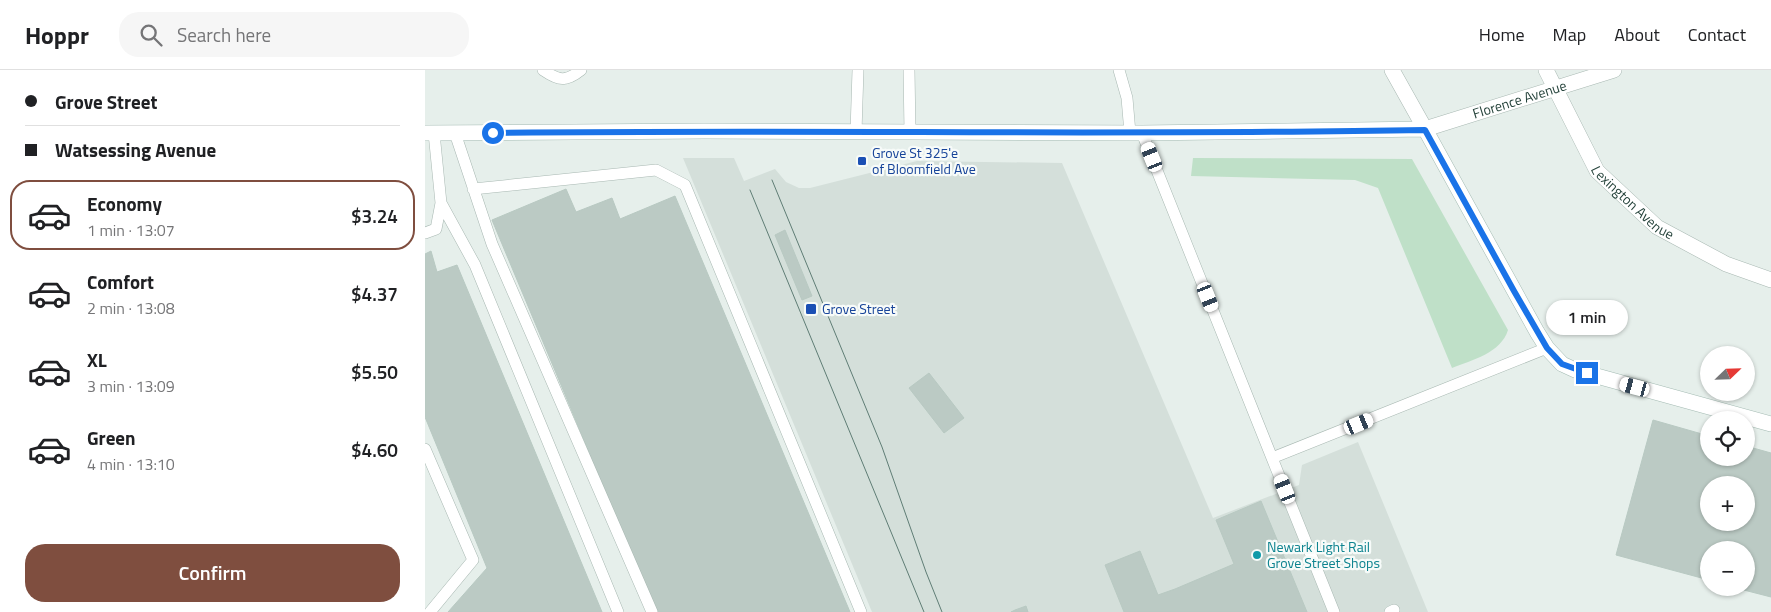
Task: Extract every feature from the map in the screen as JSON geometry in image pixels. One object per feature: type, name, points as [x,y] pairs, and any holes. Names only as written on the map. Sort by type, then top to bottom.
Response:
[{"type":"main road","points":[[1392,70],[1514,291],[1547,348],[1562,364],[1575,370],[1771,424]]},
{"type":"main road","name":"Lexington Avenue","points":[[1546,70],[1557,88],[1597,171],[1657,227],[1726,264],[1771,280]]},
{"type":"main road","name":"Florence Avenue","points":[[1425,130],[1615,70]]},
{"type":"main road","points":[[430,133],[704,131],[1136,133],[1425,130]]},
{"type":"lane","points":[[543,70],[559,79],[570,78],[581,70]]},
{"type":"lane","points":[[856,132],[858,70]]},
{"type":"lane","points":[[909,70],[910,132]]},
{"type":"lane","points":[[1119,70],[1136,133],[1272,458],[1334,612]]},
{"type":"lane","points":[[430,133],[441,203],[475,265],[618,612]]},
{"type":"lane","points":[[455,133],[492,244],[652,612]]},
{"type":"lane","points":[[473,189],[656,170],[685,185],[861,612]]},
{"type":"lane","points":[[425,233],[436,229],[441,203]]},
{"type":"lane","points":[[1272,458],[1547,348]]},
{"type":"lane","points":[[425,449],[473,560],[430,612]]},
{"type":"shaded area","points":[[683,158],[734,158],[744,181],[775,169],[786,182],[799,188],[810,188],[917,161],[1062,163],[1213,518],[1299,485],[1302,465],[1358,442],[1428,612],[872,612]]},
{"type":"green space","points":[[1193,158],[1412,159],[1508,330],[1504,338],[1499,345],[1485,355],[1452,368],[1378,188],[1355,180],[1191,176]]},
{"type":"building","points":[[566,189],[576,212],[612,198],[620,219],[675,196],[850,612],[656,612],[492,220]]},
{"type":"building","points":[[785,230],[812,296],[802,300],[775,235]]},
{"type":"building","points":[[431,251],[437,272],[457,265],[602,612],[448,612],[487,568],[425,417],[425,254]]},
{"type":"building","points":[[929,373],[964,418],[944,433],[909,388]]},
{"type":"building","points":[[1653,420],[1700,433],[1700,466],[1755,466],[1755,449],[1771,453],[1771,597],[1755,593],[1755,541],[1700,541],[1700,578],[1616,555]]},
{"type":"building","name":"Newark Light Rail Grove Street Shops","points":[[1261,501],[1307,612],[1124,612],[1105,565],[1140,551],[1158,595],[1175,589],[1234,564],[1216,520]]},
{"type":"building","points":[[1026,606],[1028,612],[1011,612],[1015,610]]},
{"type":"tram line","points":[[772,180],[882,447],[942,612]]},
{"type":"tram line","points":[[750,190],[924,612]]},
{"type":"place","name":"Grove St 325'e of Bloomfield Ave","points":[[862,161]]},
{"type":"place","name":"Grove Street","points":[[811,309]]},
{"type":"place","name":"Newark Light Rail Grove Street Shops","points":[[1257,555]]},
{"type":"route","points":[[493,133],[704,131],[1142,133],[1425,130],[1547,348],[1562,364],[1587,373]]}]
